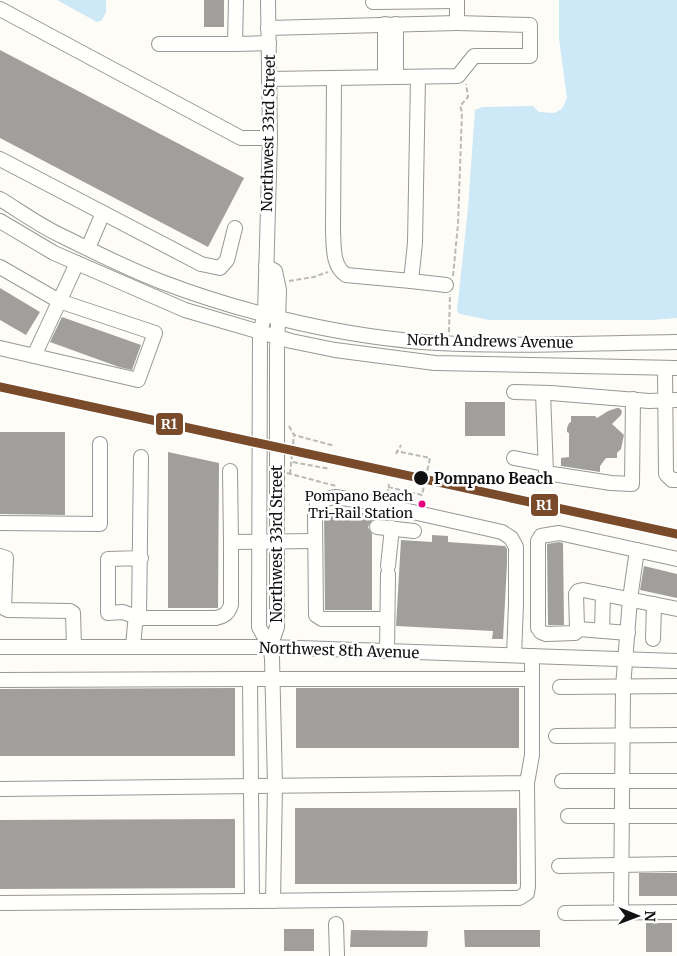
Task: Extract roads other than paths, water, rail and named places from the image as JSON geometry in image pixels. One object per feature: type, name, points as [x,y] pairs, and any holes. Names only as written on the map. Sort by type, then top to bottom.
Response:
[{"type":"street","points":[[235,44],[236,0]]},
{"type":"street","name":"Northwest 33rd Street","points":[[268,0],[270,138],[266,266],[272,315],[277,336],[277,627],[270,647],[275,786],[273,901]]},
{"type":"street","points":[[391,77],[385,25],[373,1],[457,1],[457,23]]},
{"type":"street","points":[[0,9],[241,138],[270,138]]},
{"type":"street","points":[[268,28],[457,23],[530,25],[530,56],[474,56],[458,76],[269,79]]},
{"type":"street","points":[[159,44],[269,44]]},
{"type":"street","points":[[411,281],[415,243],[418,77]]},
{"type":"street","points":[[334,78],[333,231],[336,264],[341,272],[346,275],[449,286]]},
{"type":"street","points":[[0,159],[201,264],[220,268],[227,260],[235,228]]},
{"type":"street","name":"North Andrews Avenue","points":[[0,199],[60,236],[159,281],[239,308],[314,326],[378,337],[438,343],[677,342]]},
{"type":"street","points":[[88,248],[103,213]]},
{"type":"street","name":"North Andrews Avenue","points":[[0,221],[54,253],[185,310],[260,332],[335,350],[435,363],[671,368]]},
{"type":"street","points":[[34,356],[77,263]]},
{"type":"street","points":[[0,267],[60,301],[155,333],[138,380],[0,348]]},
{"type":"street","name":"Northwest 33rd Street","points":[[270,647],[259,627],[260,332],[272,315]]},
{"type":"street","points":[[671,368],[666,474],[672,480],[677,480]]},
{"type":"street","points":[[514,392],[649,401],[671,399]]},
{"type":"street","points":[[543,393],[546,473],[611,483],[632,484],[633,399]]},
{"type":"street","points":[[0,523],[100,524],[100,444]]},
{"type":"street","points":[[134,647],[135,624],[139,618],[141,457]]},
{"type":"street","points":[[514,458],[545,464]]},
{"type":"street","points":[[140,558],[108,559],[108,613],[123,612],[139,618],[216,618],[224,616],[231,605],[230,471]]},
{"type":"street","points":[[387,619],[322,619],[316,615],[315,515],[317,506],[322,500],[335,497],[368,502],[502,532],[511,538],[516,547],[514,655]]},
{"type":"street","points":[[377,527],[414,531]]},
{"type":"street","points":[[387,651],[387,619],[392,569],[392,528]]},
{"type":"street","points":[[579,629],[576,633],[546,634],[538,628],[538,541],[541,536],[559,533],[677,559]]},
{"type":"street","points":[[231,542],[314,541]]},
{"type":"street","points":[[621,912],[623,687],[630,599],[637,550]]},
{"type":"street","points":[[0,556],[6,558],[4,608],[8,610],[70,611],[73,613],[74,647]]},
{"type":"street","points":[[579,629],[577,627],[576,610],[576,594],[578,591],[583,590],[677,609]]},
{"type":"street","points":[[602,631],[603,594]]},
{"type":"street","points":[[653,639],[654,604]]},
{"type":"street","points":[[579,629],[628,633]]},
{"type":"street","name":"Northwest 8th Avenue","points":[[0,647],[270,647],[677,661]]},
{"type":"street","points":[[0,903],[519,898],[527,893],[528,886],[527,783],[532,755],[532,656]]},
{"type":"street","points":[[250,679],[252,901]]},
{"type":"street","points":[[0,680],[532,679]]},
{"type":"street","points":[[560,687],[677,686]]},
{"type":"street","points":[[556,736],[677,735]]},
{"type":"street","points":[[562,781],[677,781]]},
{"type":"street","points":[[0,789],[527,783]]},
{"type":"street","points":[[568,816],[677,816]]},
{"type":"street","points":[[559,866],[677,864]]},
{"type":"street","points":[[565,913],[677,912]]},
{"type":"street","points":[[336,924],[337,956]]},
{"type":"water","points":[[57,0],[106,0],[106,12],[102,20],[97,22]]},
{"type":"water","points":[[559,0],[677,0],[677,318],[652,320],[489,320],[460,314],[457,311],[468,208],[475,110],[482,107],[533,106],[539,112],[554,113],[562,109],[567,98],[559,39]]},
{"type":"place","name":"Pompano Beach","points":[[421,478]]},
{"type":"place","name":"Pompano Beach Tri-Rail Station","points":[[422,504]]}]
